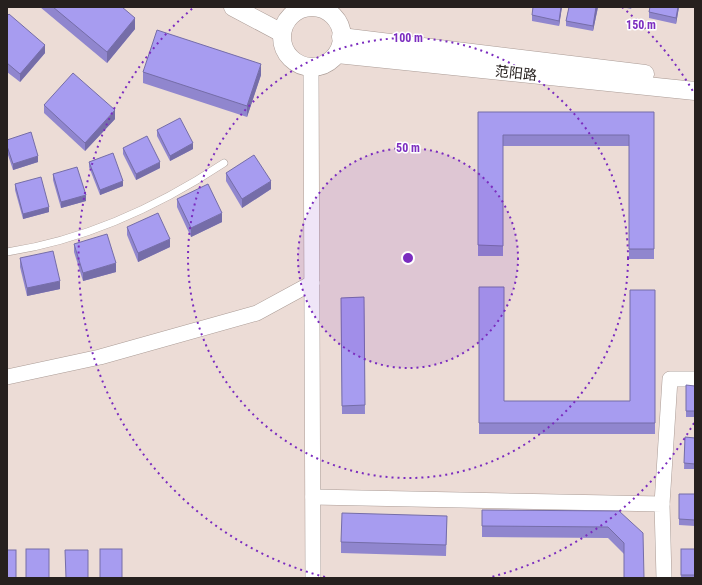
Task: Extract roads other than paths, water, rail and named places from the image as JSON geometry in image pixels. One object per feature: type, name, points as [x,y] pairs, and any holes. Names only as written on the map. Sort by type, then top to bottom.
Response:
[{"type":"street","points":[[233,7],[282,33]]},
{"type":"street","points":[[309,7],[319,8],[328,12],[335,19],[340,28],[341,37],[337,54],[329,61],[320,65],[311,66],[301,65],[286,53],[282,43],[282,33],[285,24],[291,16],[299,10],[309,7]]},
{"type":"street","name":"范阳路","points":[[341,37],[695,80]]},
{"type":"street","name":"范阳路","points":[[337,54],[695,91]]},
{"type":"street","points":[[311,66],[313,578]]},
{"type":"street","points":[[7,377],[100,357],[257,313],[312,283]]},
{"type":"street","points":[[664,578],[662,504],[670,379],[695,379]]},
{"type":"street","points":[[313,497],[662,504]]},
{"type":"lane","points":[[7,252],[70,237],[120,218],[189,186],[224,163]]}]
